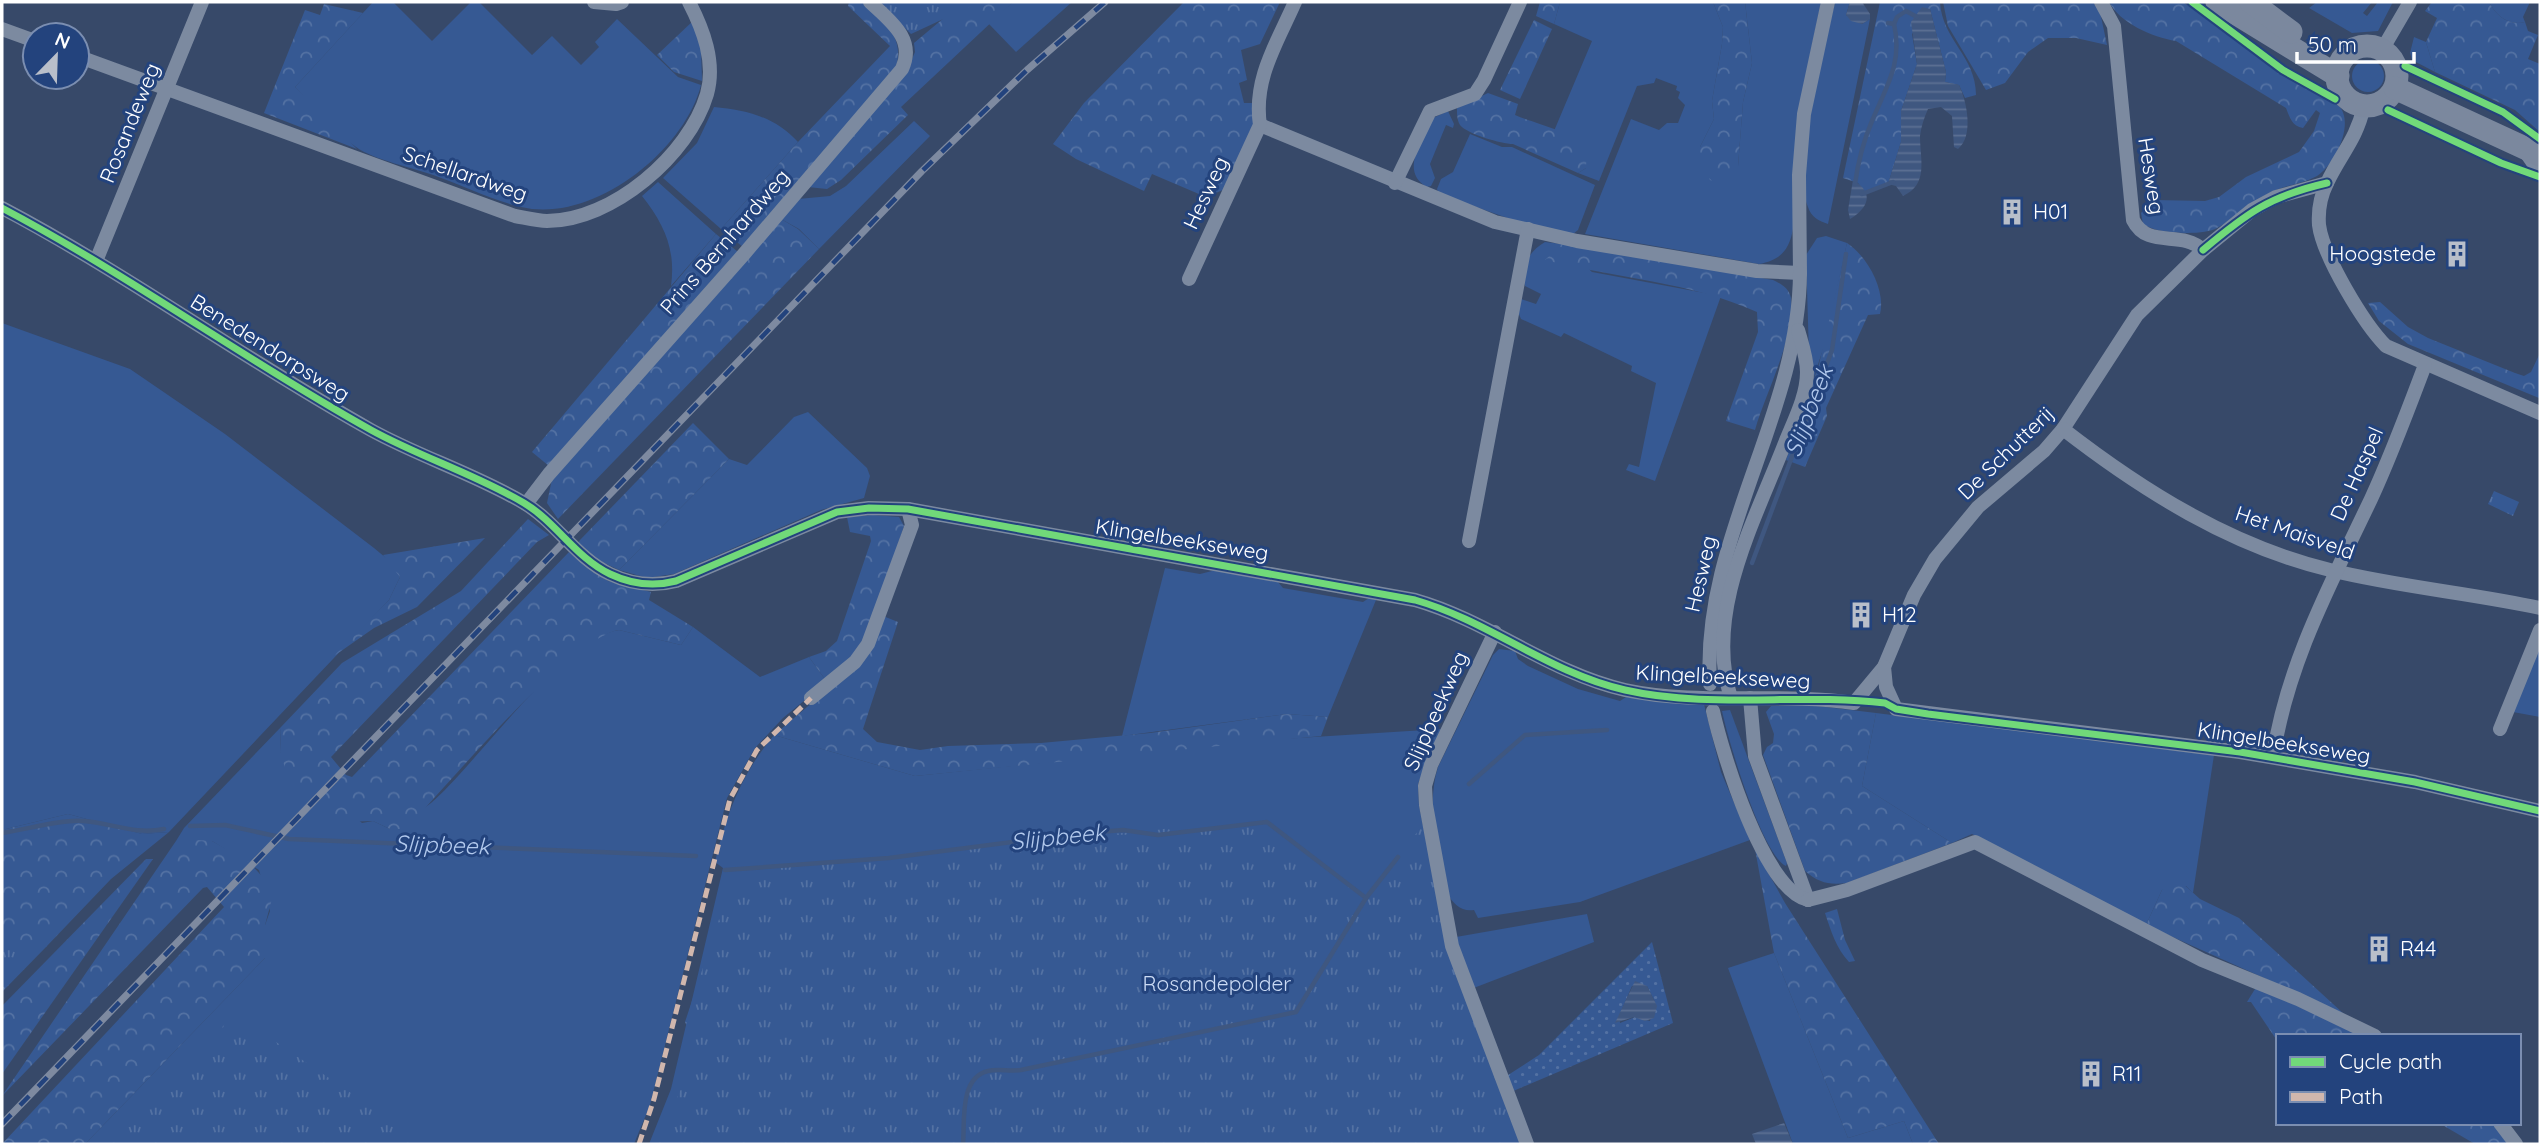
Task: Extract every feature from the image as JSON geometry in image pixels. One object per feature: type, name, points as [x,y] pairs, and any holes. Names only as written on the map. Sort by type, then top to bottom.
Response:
[{"type":"main road","points":[[2217,2],[2340,67]]},
{"type":"main road","points":[[2251,2],[2340,67],[2343,93],[2364,106],[2385,100],[2395,88],[2397,71],[2384,46],[2358,48],[2340,67]]},
{"type":"main road","points":[[2395,88],[2532,150]]},
{"type":"street","name":"Rosandeweg","points":[[96,261],[202,2]]},
{"type":"street","points":[[593,2],[622,2]]},
{"type":"street","name":"Schellardweg","points":[[91,60],[515,216],[548,221],[585,213],[638,187],[667,162],[691,130],[707,94],[709,74],[706,37],[689,2]]},
{"type":"street","name":"Prins Bernhardweg","points":[[526,504],[549,474],[735,264],[902,69],[908,53],[906,44],[897,28],[870,2]]},
{"type":"street","name":"Hesweg","points":[[1189,279],[1260,125],[1257,102],[1261,78],[1295,2]]},
{"type":"street","points":[[1395,183],[1430,111],[1475,94],[1485,80],[1520,2]]},
{"type":"street","name":"Hesweg","points":[[1710,684],[1711,626],[1720,576],[1738,513],[1786,373],[1797,327],[1800,273],[1799,175],[1804,114],[1828,2]]},
{"type":"street","name":"Hesweg","points":[[2101,2],[2114,26],[2133,220],[2142,233],[2151,237],[2186,238],[2203,250]]},
{"type":"street","points":[[2384,46],[2410,2]]},
{"type":"street","points":[[2,29],[21,36]]},
{"type":"street","points":[[2364,106],[2354,139],[2327,183],[2319,208],[2319,226],[2345,286],[2371,331],[2386,346],[2540,414]]},
{"type":"street","points":[[1260,125],[1472,214],[1577,241],[1757,271],[1800,273]]},
{"type":"street","points":[[2532,150],[2540,173]]},
{"type":"street","points":[[2203,250],[2233,224],[2276,197],[2327,183]]},
{"type":"street","name":"Benedendorpsweg","points":[[2,208],[96,261],[277,375],[371,430],[526,504]]},
{"type":"street","points":[[1469,541],[1528,229]]},
{"type":"street","name":"De Schutterij","points":[[1854,703],[1884,667],[1914,595],[1941,551],[1985,501],[2044,451],[2063,429],[2137,315],[2203,250]]},
{"type":"street","points":[[1731,698],[1723,668],[1725,620],[1743,550],[1805,390],[1806,360],[1797,327]]},
{"type":"street","name":"De Haspel","points":[[2273,757],[2291,677],[2372,496],[2425,365]]},
{"type":"street","name":"Het Maisveld","points":[[2063,429],[2133,480],[2197,518],[2257,546],[2336,572],[2540,608]]},
{"type":"street","name":"Klingelbeekseweg","points":[[526,504],[598,568],[631,582],[650,585],[676,581],[837,512],[869,508],[908,509],[1395,595],[1438,606],[1495,632],[1546,661],[1604,684],[1646,694],[1854,703]]},
{"type":"street","points":[[811,698],[855,662],[867,645],[912,525],[908,509]]},
{"type":"street","points":[[2500,729],[2540,630]]},
{"type":"street","name":"Slijpbeekweg","points":[[1495,632],[1431,765],[1425,786],[1426,805],[1452,946],[1527,1144]]},
{"type":"street","name":"Klingelbeekseweg","points":[[1884,667],[1886,687],[1896,709],[2273,757],[2414,782],[2540,811]]},
{"type":"street","points":[[1750,698],[1755,756],[1808,900]]},
{"type":"street","points":[[1713,711],[1727,767],[1751,826],[1792,891],[1808,900],[1847,890],[1975,842],[2192,955],[2298,999],[2371,1034]]},
{"type":"street","points":[[2502,1125],[2516,1144]]},
{"type":"green space","points":[[373,2],[393,2],[432,41],[471,2],[479,2],[532,55],[552,36],[581,65],[599,47],[595,42],[617,19],[678,77],[701,85],[691,110],[676,135],[655,158],[631,178],[605,194],[577,205],[548,209],[521,207],[364,152],[339,134],[295,87]]},
{"type":"green space","points":[[849,2],[863,2],[891,30],[898,47],[896,67],[743,247],[721,229],[798,142],[890,46],[848,6]]},
{"type":"green space","points":[[878,2],[980,2],[911,34]]},
{"type":"green space","points":[[963,2],[1013,2],[901,107],[908,115],[841,180],[827,189],[808,187],[907,71],[915,52],[914,43]]},
{"type":"green space","points":[[1013,2],[1072,2],[1016,52],[988,23]]},
{"type":"green space","points":[[1184,2],[1280,2],[1260,44],[1241,50],[1247,80],[1239,83],[1244,103],[1253,103],[1254,124],[1223,190],[1206,197],[1152,174],[1144,191],[1076,159],[1053,144],[1084,103]]},
{"type":"green space","points":[[1540,2],[1560,2],[1554,24],[1536,16]]},
{"type":"green space","points":[[1560,2],[1713,2],[1723,27],[1722,44],[1712,101],[1714,119],[1700,147],[1700,163],[1738,166],[1743,102],[1752,63],[1745,2],[1821,2],[1798,114],[1793,229],[1786,249],[1778,257],[1759,264],[1585,234],[1631,119],[1659,130],[1667,123],[1678,123],[1685,105],[1678,98],[1680,92],[1676,90],[1677,86],[1656,78],[1654,83],[1637,86],[1599,181],[1578,173],[1586,168],[1554,131],[1592,41],[1554,24]]},
{"type":"green space","points":[[1713,2],[1745,2],[1752,63],[1743,102],[1738,166],[1730,185],[1723,186],[1710,180],[1700,163],[1700,147],[1714,119],[1712,101],[1722,44],[1723,27]]},
{"type":"green space","points":[[1835,2],[1850,2],[1846,15],[1862,24],[1870,19],[1828,224],[1816,218],[1809,210],[1804,189],[1804,165],[1812,106]]},
{"type":"green space","points":[[1880,2],[1940,2],[1946,27],[1971,69],[1976,95],[1965,98],[1959,85],[1945,82],[1946,72],[1930,9],[1912,34],[1917,64],[1901,111],[1901,142],[1888,184],[1865,193],[1858,183],[1843,178]]},
{"type":"green space","points":[[1943,2],[2093,2],[2100,12],[2107,45],[2076,38],[2048,38],[2028,52],[2005,83],[1986,90],[1948,26]]},
{"type":"green space","points":[[2109,2],[2183,2],[2282,72],[2339,106],[2345,123],[2344,133],[2336,154],[2324,171],[2306,181],[2271,192],[2210,231],[2168,232],[2143,224],[2141,213],[2153,200],[2205,201],[2219,197],[2246,177],[2299,152],[2314,131],[2320,113],[2316,110],[2303,128],[2296,125],[2286,108],[2176,41],[2157,36],[2129,23]]},
{"type":"green space","points":[[2317,2],[2372,2],[2363,13],[2367,16],[2378,2],[2393,2],[2378,31],[2352,33],[2309,8]]},
{"type":"green space","points":[[2432,2],[2489,2],[2495,12],[2504,19],[2514,23],[2525,22],[2528,31],[2538,35],[2528,59],[2540,64],[2540,132],[2515,110],[2435,72],[2426,42],[2437,18],[2425,11]]},
{"type":"green space","points":[[2489,2],[2530,2],[2523,17],[2525,22],[2514,23],[2504,19],[2495,12]]},
{"type":"green space","points":[[324,4],[363,13],[295,87],[357,149],[264,113],[305,10],[320,15]]},
{"type":"green space","points":[[1534,20],[1552,29],[1520,99],[1500,90]]},
{"type":"green space","points":[[693,21],[701,49],[702,81],[674,72],[657,55]]},
{"type":"green space","points":[[2414,37],[2426,42],[2435,72],[2412,60],[2410,53]]},
{"type":"green space","points":[[2368,60],[2379,65],[2384,76],[2379,87],[2368,92],[2357,87],[2352,76],[2357,65]]},
{"type":"green space","points":[[1488,93],[1518,104],[1515,115],[1587,144],[1586,168],[1578,173],[1513,144],[1470,132],[1460,125],[1457,108]]},
{"type":"green space","points":[[714,107],[760,116],[780,126],[798,142],[721,229],[663,178],[697,143]]},
{"type":"green space","points":[[1448,111],[1453,128],[1446,125],[1430,164],[1435,178],[1431,186],[1427,187],[1415,172],[1416,154],[1433,118]]},
{"type":"green space","points":[[914,121],[930,136],[819,249],[799,229],[781,219],[798,199],[830,196],[846,186]]},
{"type":"green space","points":[[1470,134],[1502,147],[1512,147],[1595,185],[1578,230],[1573,234],[1516,221],[1439,194],[1437,189],[1441,179],[1453,172]]},
{"type":"green space","points":[[658,182],[716,234],[671,286],[672,260],[667,238],[657,217],[642,196]]},
{"type":"green space","points":[[781,219],[798,229],[819,249],[558,519],[547,503],[552,479]]},
{"type":"green space","points":[[716,234],[738,252],[549,466],[532,452]]},
{"type":"green space","points":[[1826,236],[1847,243],[1825,343],[1810,389],[1806,255],[1817,238]]},
{"type":"green space","points":[[1545,242],[1562,244],[1592,272],[1721,296],[1655,481],[1626,470],[1629,464],[1639,467],[1656,383],[1631,371],[1632,366],[1564,333],[1561,337],[1521,319],[1518,312],[1521,299],[1536,304],[1541,294],[1525,286],[1525,266],[1534,250]]},
{"type":"green space","points":[[1847,243],[1861,256],[1873,274],[1880,295],[1880,314],[1868,315],[1826,408],[1827,416],[1805,467],[1786,460],[1819,364]]},
{"type":"green space","points":[[1562,244],[1773,280],[1784,287],[1791,298],[1789,330],[1755,430],[1726,421],[1758,332],[1757,312],[1679,287],[1545,260]]},
{"type":"green space","points":[[2380,302],[2408,327],[2428,338],[2524,376],[2531,372],[2540,353],[2539,398],[2408,344],[2379,321],[2368,303]]},
{"type":"green space","points":[[2,323],[130,369],[225,434],[374,548],[392,563],[400,577],[389,600],[169,832],[142,834],[68,814],[2,830]]},
{"type":"green space","points":[[808,412],[867,468],[870,476],[864,498],[821,510],[674,574],[647,578],[619,570],[729,459],[747,465],[794,417]]},
{"type":"green space","points":[[693,423],[729,459],[619,570],[598,560],[578,543],[580,540]]},
{"type":"green space","points":[[2494,491],[2519,502],[2513,516],[2488,504]]},
{"type":"green space","points":[[847,517],[899,517],[904,526],[865,643],[827,682],[809,657],[826,651],[837,641],[871,541],[870,536],[850,532]]},
{"type":"green space","points":[[528,519],[549,535],[537,542],[331,757],[346,775],[352,777],[569,552],[608,581],[651,592],[649,600],[693,627],[681,645],[619,630],[598,639],[571,658],[509,717],[406,829],[390,829],[373,821],[339,822],[317,806],[287,774],[280,752],[281,727],[342,663],[461,591]]},
{"type":"green space","points":[[485,538],[417,607],[374,628],[334,656],[389,600],[400,577],[383,555]]},
{"type":"green space","points":[[1165,568],[1200,574],[1216,570],[1278,582],[1283,588],[1363,602],[1369,598],[1376,600],[1328,717],[1287,714],[1122,736]]},
{"type":"green space","points":[[883,616],[898,622],[863,729],[877,742],[920,750],[1150,733],[1287,714],[1328,717],[1321,736],[915,776],[774,735],[833,685]]},
{"type":"green space","points":[[693,627],[760,677],[809,657],[827,682],[783,718],[755,748],[727,798],[650,1105],[634,1144],[85,1144],[265,958],[265,925],[270,911],[259,870],[212,841],[176,841],[184,828],[281,727],[280,752],[362,823],[373,821],[390,829],[431,803],[547,678],[572,655],[597,638],[619,630],[681,645]]},
{"type":"green space","points":[[2540,638],[2540,717],[2513,712]]},
{"type":"green space","points":[[1499,649],[1515,651],[1518,659],[1528,666],[1578,689],[1620,701],[1626,697],[1704,704],[1721,772],[1750,840],[1580,902],[1478,918],[1474,910],[1465,910],[1458,906],[1447,894],[1433,814],[1434,783],[1438,767],[1493,655]]},
{"type":"green space","points":[[1809,705],[1876,713],[1862,786],[1952,843],[1847,883],[1824,882],[1805,871],[1763,755],[1773,743],[1774,734],[1766,712],[1771,706]]},
{"type":"green space","points":[[1730,710],[1786,866],[1767,841],[1747,795],[1722,711]]},
{"type":"green space","points":[[1876,713],[2214,755],[2193,893],[2186,886],[2162,890],[2146,925],[1972,834],[1952,843],[1862,786]]},
{"type":"green space","name":"Rosandepolder","points":[[1441,729],[1418,784],[1419,805],[1442,925],[1526,1144],[649,1144],[671,1089],[723,868],[715,862],[724,827],[744,779],[774,735],[915,776],[1251,741]]},
{"type":"green space","points":[[68,814],[142,834],[169,832],[111,879],[46,947],[2,942],[2,830]]},
{"type":"green space","name":"Rosandepolder","points":[[1265,819],[1365,897],[1423,825],[1444,936],[1523,1144],[658,1144],[690,1067],[701,1055],[685,1022],[735,871]]},
{"type":"green space","points":[[176,841],[212,841],[249,862],[269,884],[272,899],[265,925],[265,958],[85,1144],[2,1144],[224,907],[207,887],[203,888],[2,1096]]},
{"type":"green space","points":[[1755,849],[1785,903],[1939,1144],[1913,1144],[1904,1121],[1848,1138],[1774,953]]},
{"type":"green space","points":[[146,859],[153,859],[2,1074],[2,1006]]},
{"type":"green space","points":[[2174,882],[2181,882],[2200,899],[2239,918],[2344,1014],[2146,925],[2162,890]]},
{"type":"green space","points":[[1837,909],[1845,940],[1855,961],[1849,962],[1844,957],[1829,926],[1825,913]]},
{"type":"green space","points":[[1587,914],[1594,942],[1471,989],[1456,937]]},
{"type":"green space","points":[[2,941],[47,946],[2,992]]},
{"type":"green space","points":[[1652,942],[1673,1023],[1511,1092],[1505,1077],[1539,1055]],"holes":[[[1632,986],[1647,986],[1655,1002],[1650,1021],[1635,1017],[1620,1023],[1619,1016]]]},
{"type":"green space","points":[[1774,953],[1848,1138],[1904,1121],[1913,1144],[1793,1144],[1728,968]]},
{"type":"green space","points":[[2266,986],[2363,1034],[2276,1034],[2276,1039],[2251,1002],[2247,1002],[2255,989]]},
{"type":"green space","points":[[235,1014],[426,1144],[108,1144]]},
{"type":"green space","points":[[2442,1125],[2495,1125],[2512,1144],[2475,1144]]},
{"type":"shaded area","points":[[1850,2],[1862,2],[1870,14],[1870,19],[1862,24],[1851,21],[1846,15]]},
{"type":"shaded area","points":[[1922,7],[1930,9],[1946,72],[1945,82],[1959,85],[1962,92],[1968,118],[1967,128],[1963,143],[1958,149],[1954,147],[1952,116],[1941,107],[1928,109],[1920,136],[1920,178],[1917,185],[1903,196],[1896,186],[1888,184],[1901,142],[1901,111],[1917,64],[1911,22]]},
{"type":"shaded area","points":[[1853,180],[1864,190],[1866,200],[1861,210],[1850,219],[1848,210]]},
{"type":"shaded area","points":[[1635,981],[1647,986],[1657,1006],[1654,1018],[1645,1021],[1634,1017],[1615,1023]]},
{"type":"shaded area","points":[[1784,1123],[1793,1144],[1756,1144],[1752,1134]]},
{"type":"waterway","points":[[1894,24],[1897,17],[1906,11],[1917,17]]},
{"type":"waterway","name":"Slijpbeek","points":[[1855,184],[1866,137],[1895,63],[1894,24],[1888,23]]},
{"type":"waterway","points":[[1862,194],[1893,182]]},
{"type":"waterway","name":"Slijpbeek","points":[[1752,563],[1832,350],[1846,254]]},
{"type":"waterway","name":"Slijpbeek","points":[[1469,784],[1525,735],[1607,730]]},
{"type":"waterway","name":"Slijpbeek","points":[[2,833],[74,821],[143,831],[164,829]]},
{"type":"waterway","name":"Slijpbeek","points":[[725,870],[889,858],[1075,834],[1123,830],[1158,835],[1267,822],[1366,898],[1398,857]]},
{"type":"waterway","name":"Slijpbeek","points":[[190,826],[225,825],[289,839],[696,856]]},
{"type":"waterway","name":"Slijpbeek","points":[[963,1144],[968,1091],[972,1082],[988,1071],[1021,1070],[1296,1012],[1366,898]]},
{"type":"railway","points":[[2,1124],[922,171],[1027,70],[1105,2]]},
{"type":"marked path","points":[[639,1144],[654,1099],[730,799],[757,750],[811,698]]},
{"type":"cycle path","points":[[2192,2],[2283,70],[2335,99]]},
{"type":"cycle path","points":[[2405,66],[2503,112],[2540,139]]},
{"type":"cycle path","points":[[2388,110],[2501,163],[2540,177]]},
{"type":"cycle path","points":[[2203,250],[2247,216],[2274,200],[2327,183]]},
{"type":"cycle path","points":[[2,208],[96,261],[371,430],[524,503],[598,567],[634,582],[659,584],[676,581],[837,512],[869,508],[908,509],[1415,600],[1442,609],[1571,672],[1625,690],[1657,696],[1885,703],[1896,709],[1928,714],[2240,752],[2415,782],[2540,811]]},
{"type":"place","name":"H01","points":[[2012,212]]},
{"type":"place","name":"Hoogstede","points":[[2457,254]]},
{"type":"place","name":"H12","points":[[1861,615]]},
{"type":"place","name":"R44","points":[[2379,949]]},
{"type":"place","name":"R11","points":[[2091,1074]]}]
